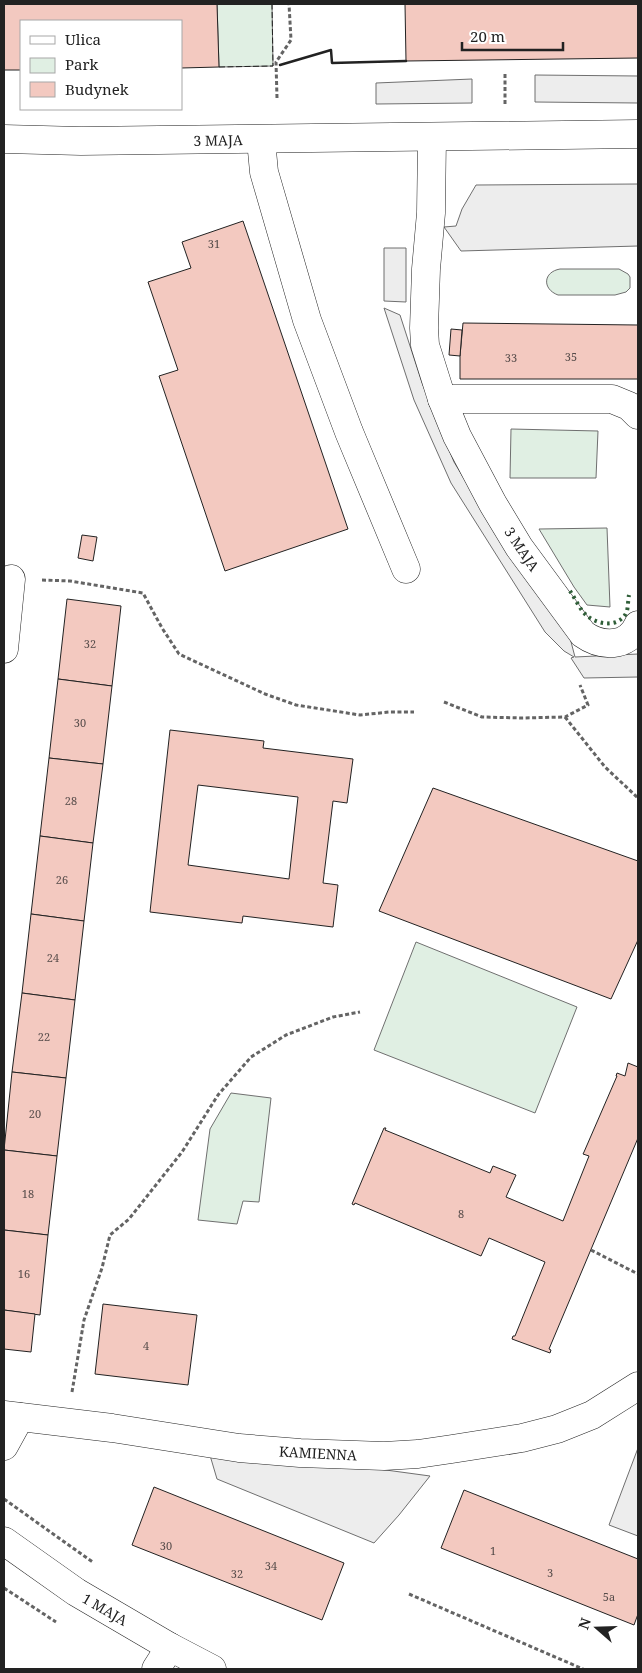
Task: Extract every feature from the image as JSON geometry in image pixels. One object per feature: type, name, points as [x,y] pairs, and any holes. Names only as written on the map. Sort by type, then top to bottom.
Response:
[{"type":"street","name":"3 MAJA","points":[[4,139],[82,141],[261,140],[638,134]]},
{"type":"street","name":"3 MAJA","points":[[432,138],[431,213],[423,337],[442,399],[457,436],[493,504],[519,547],[578,627],[590,639],[610,644],[626,640],[638,625]]},
{"type":"street","points":[[261,140],[264,172],[307,320],[349,432],[406,569]]},
{"type":"street","points":[[442,399],[612,399],[629,406],[638,415]]},
{"type":"street","points":[[4,649],[11,579]]},
{"type":"street","name":"KAMIENNA","points":[[4,1446],[12,1416],[66,1422],[239,1448],[300,1453],[384,1456],[418,1454],[522,1438],[557,1429],[592,1415],[638,1386]]},
{"type":"street","name":"1 MAJA","points":[[4,1541],[76,1592],[163,1658],[212,1669]]},
{"type":"path","points":[[277,98],[276,62],[291,40],[289,4]]},
{"type":"path","points":[[11,579],[70,581],[143,592],[162,628],[179,654],[265,694],[296,705],[360,715],[414,712]]},
{"type":"path","points":[[444,702],[482,717],[565,717],[588,705],[580,685]]},
{"type":"path","points":[[565,717],[605,767],[638,798]]},
{"type":"path","points":[[66,1422],[84,1320],[102,1268],[110,1235],[128,1219],[182,1152],[218,1095],[250,1057],[286,1035],[332,1017],[360,1012]]},
{"type":"path","points":[[591,1250],[638,1274]]},
{"type":"path","points":[[4,1499],[94,1562]]},
{"type":"path","points":[[4,1588],[56,1622]]},
{"type":"path","points":[[410,1594],[583,1669]]},
{"type":"green space","points":[[217,4],[272,4],[273,66],[219,67]]},
{"type":"green space","points":[[560,269],[619,269],[630,277],[630,288],[626,292],[615,295],[558,295],[549,289],[547,281],[550,273]]},
{"type":"green space","points":[[511,429],[598,431],[596,478],[510,478]]},
{"type":"green space","points":[[607,528],[610,607],[587,605],[539,529]]},
{"type":"green space","points":[[416,942],[577,1007],[535,1113],[374,1050]]},
{"type":"green space","points":[[231,1093],[271,1098],[259,1202],[243,1201],[237,1224],[198,1220],[210,1129]]},
{"type":"shaded area","points":[[535,75],[638,76],[638,103],[535,102]]},
{"type":"shaded area","points":[[472,79],[472,103],[376,104],[376,83]]},
{"type":"shaded area","points":[[638,184],[638,246],[461,251],[444,227],[456,226],[462,209],[476,185]]},
{"type":"shaded area","points":[[384,248],[406,248],[406,302],[384,301]]},
{"type":"shaded area","points":[[384,308],[400,315],[422,383],[454,462],[497,533],[570,638],[575,657],[638,654],[638,677],[584,678],[571,658],[574,657],[564,651],[545,632],[451,483],[414,400]]},
{"type":"shaded area","points":[[638,1448],[638,1536],[609,1525]]},
{"type":"shaded area","points":[[209,1452],[327,1462],[430,1476],[374,1543],[217,1479]]},
{"type":"building","points":[[4,4],[217,4],[219,67],[182,68],[182,20],[20,20],[20,70],[4,70]]},
{"type":"building","points":[[405,4],[638,4],[638,58],[406,61]]},
{"type":"building","points":[[243,221],[348,529],[225,571],[159,376],[178,370],[148,282],[191,268],[182,242]]},
{"type":"building","points":[[463,323],[638,325],[638,379],[460,379]]},
{"type":"building","points":[[451,329],[462,330],[460,356],[449,355]]},
{"type":"building","points":[[82,535],[97,537],[93,561],[78,558]]},
{"type":"building","points":[[67,599],[121,606],[112,686],[58,679]]},
{"type":"building","points":[[58,679],[112,686],[103,764],[49,758]]},
{"type":"building","points":[[170,730],[264,741],[263,748],[353,759],[347,803],[333,801],[323,883],[338,885],[333,927],[243,916],[242,923],[150,912]],"holes":[[[198,785],[298,797],[289,879],[188,865]]]},
{"type":"building","points":[[49,758],[103,764],[93,843],[40,836]]},
{"type":"building","points":[[433,788],[638,861],[638,940],[611,999],[379,911]]},
{"type":"building","points":[[40,836],[93,843],[84,921],[31,914]]},
{"type":"building","points":[[31,914],[84,921],[75,1000],[22,993]]},
{"type":"building","points":[[22,993],[75,1000],[66,1078],[12,1072]]},
{"type":"building","points":[[628,1063],[638,1067],[638,1138],[549,1349],[551,1350],[550,1353],[512,1339],[515,1336],[545,1262],[489,1238],[481,1256],[355,1203],[354,1205],[352,1204],[384,1128],[386,1128],[385,1130],[490,1173],[493,1166],[516,1175],[506,1197],[563,1221],[589,1156],[583,1154],[617,1073],[625,1076]]},
{"type":"building","points":[[12,1072],[66,1078],[57,1156],[4,1150]]},
{"type":"building","points":[[4,1150],[57,1156],[48,1235],[4,1230]]},
{"type":"building","points":[[4,1230],[48,1235],[40,1315],[4,1310]]},
{"type":"building","points":[[103,1304],[197,1315],[188,1385],[95,1374]]},
{"type":"building","points":[[4,1310],[35,1314],[31,1352],[4,1349]]},
{"type":"building","points":[[154,1487],[344,1563],[322,1620],[132,1545]]},
{"type":"building","points":[[464,1490],[638,1559],[638,1614],[634,1625],[441,1548]]},
{"type":"hedge","points":[[570,591],[585,614],[601,623],[614,623],[624,617],[627,611],[629,595]]},
{"type":"fence","points":[[219,67],[273,66],[272,4]]},
{"type":"wall","points":[[280,65],[331,50],[332,63],[406,61]]}]
